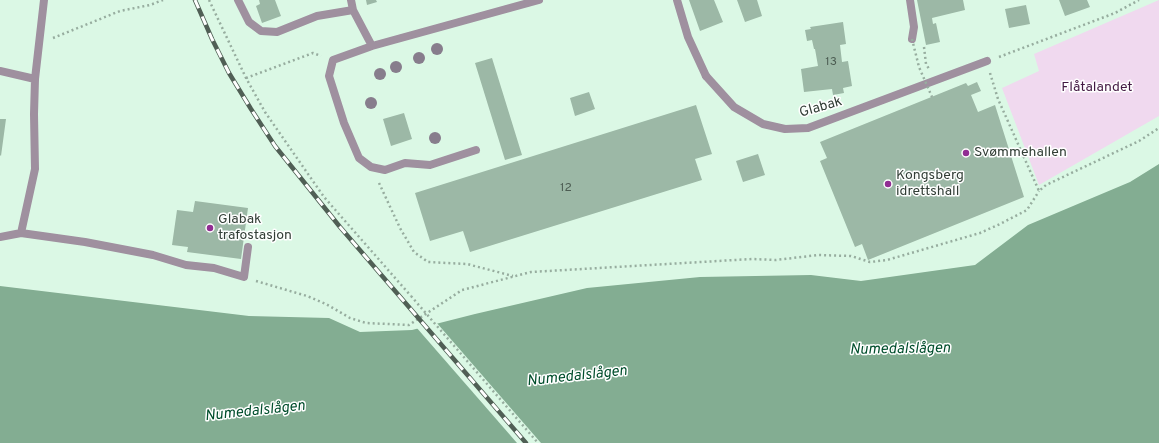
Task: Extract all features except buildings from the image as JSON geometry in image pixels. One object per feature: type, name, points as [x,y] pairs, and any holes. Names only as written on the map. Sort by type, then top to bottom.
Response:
[{"type":"street","points":[[21,233],[36,169],[34,114],[39,43],[44,0]]},
{"type":"street","points":[[238,0],[249,22],[261,31],[277,32],[317,16],[353,10]]},
{"type":"street","points":[[351,0],[353,10],[372,46]]},
{"type":"street","points":[[476,150],[430,165],[405,163],[385,170],[371,167],[359,158],[344,123],[329,76],[333,60],[372,46],[539,0]]},
{"type":"street","name":"Glabak","points":[[676,0],[688,36],[706,76],[734,107],[763,124],[786,129],[808,128],[857,111],[934,80],[987,61]]},
{"type":"street","points":[[910,0],[914,27],[912,39]]},
{"type":"street","points":[[0,71],[36,79]]},
{"type":"street","points":[[0,237],[21,233],[118,248],[153,255],[186,265],[214,268],[244,277],[248,247]]},
{"type":"path","points":[[39,43],[120,11],[150,5],[163,0]]},
{"type":"path","points":[[209,0],[246,78],[265,112],[324,197],[538,443]]},
{"type":"path","points":[[1039,191],[998,99],[987,61],[1115,13],[1139,0]]},
{"type":"path","points":[[914,27],[922,37],[926,64],[934,80]]},
{"type":"path","points":[[912,39],[919,67],[932,97]]},
{"type":"path","points":[[246,78],[313,53],[333,60]]},
{"type":"path","points":[[244,277],[307,296],[326,304],[350,318],[366,324],[410,325],[462,290],[531,272],[752,259],[776,260],[818,255],[851,256],[870,262],[887,260],[980,233],[1000,224],[1027,210],[1039,191],[1046,185],[1139,141],[1159,128]]},
{"type":"path","points":[[371,167],[400,228],[414,252],[428,262],[467,264],[513,276]]},
{"type":"green space","name":"Flåtalandet","points":[[1159,0],[1159,116],[1039,185],[1002,88],[1039,71],[1034,54]]},
{"type":"water","name":"Numedalslågen","points":[[1159,164],[1159,443],[0,443],[0,286],[249,316],[329,318],[360,332],[412,330],[587,288],[700,277],[811,275],[861,281],[975,265],[1028,225],[1130,182]]},
{"type":"pier","points":[[436,322],[541,443],[517,443],[416,327]]},
{"type":"railway","points":[[195,0],[229,73],[275,146],[340,227],[526,443]]},
{"type":"place","name":"Svømmehallen","points":[[966,153]]},
{"type":"place","name":"Kongsberg idrettshall","points":[[888,184]]},
{"type":"place","name":"Glabak trafostasjon","points":[[210,228]]}]
